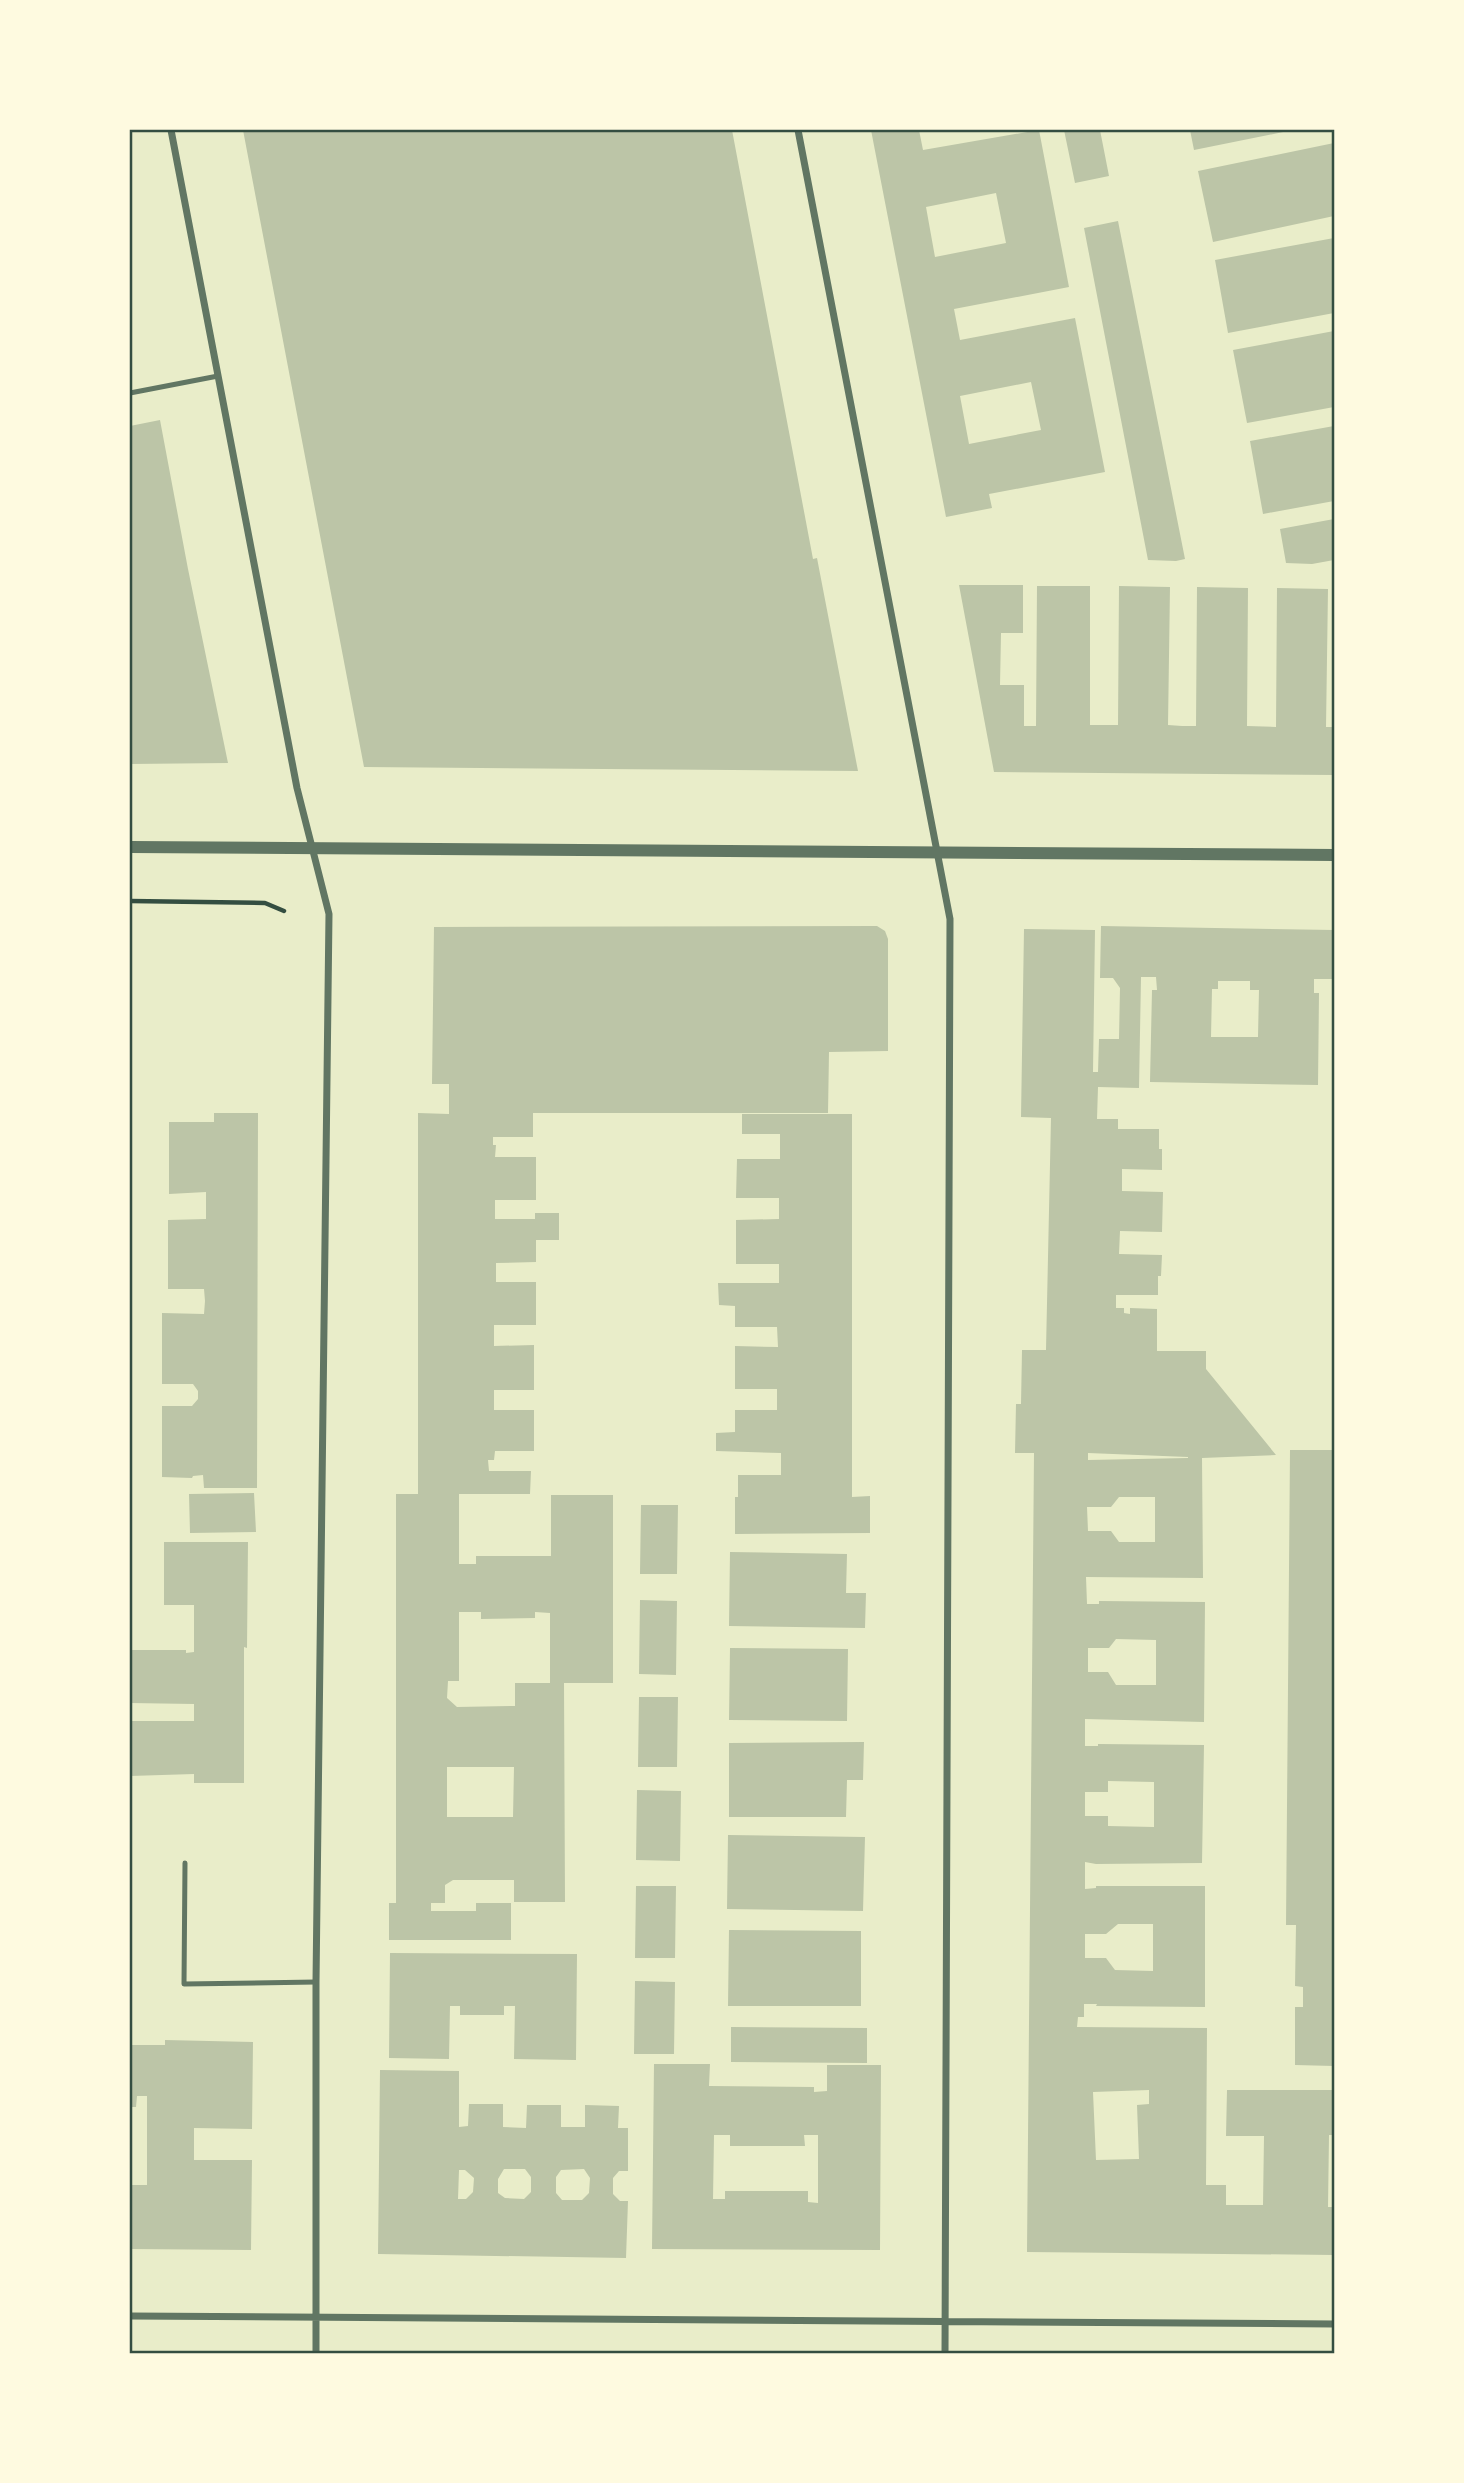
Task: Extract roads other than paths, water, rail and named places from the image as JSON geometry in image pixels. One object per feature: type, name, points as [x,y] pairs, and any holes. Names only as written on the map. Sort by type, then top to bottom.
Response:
[{"type":"street","points":[[171,130],[297,788],[329,914],[316,1982],[316,2354]]},
{"type":"street","points":[[798,130],[950,919],[944,2354]]},
{"type":"street","points":[[130,847],[1335,855]]},
{"type":"street","points":[[130,2316],[1335,2324]]},
{"type":"lane","points":[[130,393],[218,376]]},
{"type":"lane","points":[[185,1863],[184,1984],[316,1982]]}]
